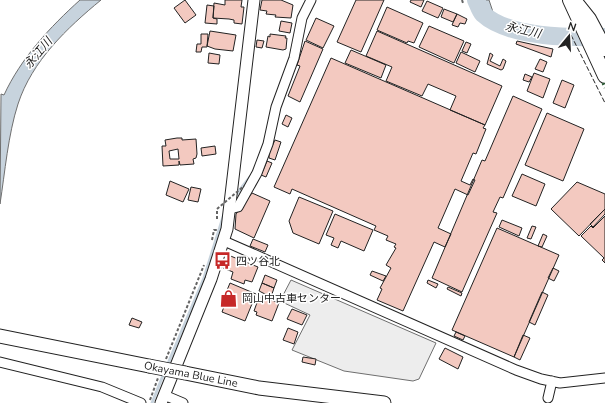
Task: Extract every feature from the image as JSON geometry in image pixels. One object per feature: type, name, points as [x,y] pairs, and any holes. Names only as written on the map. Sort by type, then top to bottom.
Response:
[{"type":"main road","points":[[570,0],[605,76]]},
{"type":"main road","points":[[574,0],[589,19],[605,49]]},
{"type":"main road","name":"Okayama Blue Line","points":[[0,336],[259,388],[384,403]]},
{"type":"street","points":[[183,403],[162,399],[211,279],[224,241],[230,209],[254,0]]},
{"type":"street","points":[[230,209],[238,207],[257,173],[268,144],[276,107],[294,58],[302,18],[311,0]]},
{"type":"street","points":[[224,241],[516,370],[560,383],[605,378]]},
{"type":"street","points":[[0,362],[102,386],[141,403]]},
{"type":"street","points":[[548,398],[552,381]]},
{"type":"path","points":[[217,209],[244,186]]},
{"type":"path","points":[[211,245],[214,230]]},
{"type":"path","points":[[165,361],[204,264]]},
{"type":"path","points":[[148,403],[160,375]]},
{"type":"shaded area","points":[[291,280],[436,343],[419,379],[413,381],[344,371],[292,350],[310,315],[280,301]]},
{"type":"water","points":[[80,0],[101,0],[63,34],[52,46],[41,60],[24,88],[12,128],[0,204],[1,94],[4,95],[19,68],[47,32]]},
{"type":"water","points":[[471,0],[489,0],[497,24],[476,11]]},
{"type":"building","points":[[185,0],[196,15],[185,23],[174,8]]},
{"type":"building","points":[[225,0],[242,0],[241,7],[244,7],[242,24],[234,23],[234,20],[213,18],[214,3],[225,5]]},
{"type":"building","points":[[262,0],[281,0],[293,5],[291,18],[275,17],[276,15],[266,14],[267,11],[260,10]]},
{"type":"building","points":[[356,0],[384,0],[361,52],[337,42]]},
{"type":"building","points":[[411,0],[424,0],[421,7],[410,2]]},
{"type":"building","points":[[427,1],[443,8],[438,18],[422,11]]},
{"type":"building","points":[[207,5],[214,6],[213,18],[217,19],[217,24],[205,23]]},
{"type":"building","points":[[387,7],[423,23],[414,43],[408,41],[407,43],[377,30]]},
{"type":"building","points":[[444,9],[457,14],[453,22],[441,17]]},
{"type":"building","points":[[457,14],[467,19],[465,24],[460,23],[458,27],[452,25]]},
{"type":"building","points":[[316,18],[334,26],[323,48],[306,40]]},
{"type":"building","points":[[281,21],[292,23],[290,33],[279,31]]},
{"type":"building","points":[[429,26],[464,41],[454,63],[419,47]]},
{"type":"building","points":[[210,31],[236,35],[233,51],[215,49],[207,46]]},
{"type":"building","points":[[377,31],[502,86],[485,125],[450,110],[456,96],[428,84],[422,96],[386,81],[392,67],[366,56]]},
{"type":"building","points":[[201,34],[208,34],[207,47],[202,47],[201,52],[196,52],[197,44],[201,44]]},
{"type":"building","points":[[270,34],[286,36],[286,49],[283,50],[266,47],[268,36],[270,37]]},
{"type":"building","points":[[257,40],[264,41],[262,48],[256,47]]},
{"type":"building","points":[[305,41],[323,49],[300,102],[288,96],[300,66],[297,65]]},
{"type":"building","points":[[517,41],[553,49],[551,57],[516,44]]},
{"type":"building","points":[[466,42],[471,44],[467,53],[462,51]]},
{"type":"building","points":[[351,50],[386,65],[381,78],[345,63]]},
{"type":"building","points":[[461,52],[480,61],[475,72],[456,63]]},
{"type":"building","points":[[209,53],[220,55],[219,64],[208,63]]},
{"type":"building","points":[[490,53],[493,55],[490,61],[500,66],[503,59],[506,61],[503,69],[501,70],[487,64]]},
{"type":"building","points":[[331,58],[485,125],[483,128],[486,129],[476,154],[473,153],[461,181],[470,185],[473,179],[475,180],[468,195],[455,189],[438,228],[451,234],[445,247],[434,242],[403,311],[377,300],[382,289],[380,288],[391,268],[386,265],[396,248],[394,247],[396,244],[386,240],[388,236],[374,230],[376,226],[292,189],[290,194],[274,187]]},
{"type":"building","points":[[540,59],[547,62],[543,72],[535,69]]},
{"type":"building","points":[[534,73],[550,79],[543,98],[527,91]]},
{"type":"building","points":[[525,74],[532,77],[529,82],[523,80]]},
{"type":"building","points":[[562,80],[574,85],[565,108],[553,103]]},
{"type":"building","points":[[513,96],[542,109],[503,198],[500,197],[493,212],[497,213],[462,292],[432,278],[482,160],[485,161]]},
{"type":"building","points":[[547,113],[584,129],[563,181],[525,165]]},
{"type":"building","points":[[286,115],[292,118],[288,127],[282,124]]},
{"type":"building","points":[[177,138],[182,138],[182,140],[196,139],[197,154],[196,158],[193,159],[194,164],[180,165],[179,161],[179,165],[163,166],[162,146],[166,146],[165,140]],"holes":[[[178,149],[179,159],[170,159],[169,151]]]},
{"type":"building","points":[[275,140],[281,142],[275,160],[269,158],[269,153]]},
{"type":"building","points":[[215,146],[216,154],[202,156],[201,148]]},
{"type":"building","points":[[267,161],[272,163],[266,177],[261,175]]},
{"type":"building","points":[[522,174],[545,184],[536,206],[512,196]]},
{"type":"building","points":[[170,181],[189,189],[183,202],[166,195]]},
{"type":"building","points":[[577,182],[605,194],[605,209],[579,236],[551,209]]},
{"type":"building","points":[[191,187],[201,189],[198,202],[188,200]]},
{"type":"building","points":[[252,193],[270,201],[254,238],[235,229],[236,214]]},
{"type":"building","points":[[299,197],[333,211],[319,244],[293,233],[289,221]]},
{"type":"building","points":[[605,209],[605,214],[593,227],[590,224]]},
{"type":"building","points":[[335,214],[373,230],[364,251],[341,241],[338,248],[331,245],[334,238],[326,235]]},
{"type":"building","points":[[605,216],[605,263],[602,260],[604,258],[581,236],[591,226],[593,228]]},
{"type":"building","points":[[502,220],[522,228],[519,236],[499,227]]},
{"type":"building","points":[[532,226],[536,227],[531,239],[527,238]]},
{"type":"building","points":[[497,228],[559,255],[514,357],[452,330]]},
{"type":"building","points":[[543,234],[547,236],[542,247],[538,246]]},
{"type":"building","points":[[253,239],[268,245],[265,252],[250,246]]},
{"type":"building","points":[[228,255],[258,267],[252,282],[245,280],[244,284],[231,279],[233,272],[223,268]]},
{"type":"building","points":[[553,268],[559,271],[554,281],[548,278]]},
{"type":"building","points":[[372,271],[386,276],[383,281],[370,275]]},
{"type":"building","points":[[265,275],[277,280],[274,288],[262,283]]},
{"type":"building","points":[[428,280],[438,284],[436,288],[427,283]]},
{"type":"building","points":[[230,283],[256,294],[245,321],[222,312],[228,296],[225,295]]},
{"type":"building","points":[[262,283],[274,288],[271,297],[259,291]]},
{"type":"building","points":[[448,287],[462,293],[461,296],[447,289]]},
{"type":"building","points":[[542,292],[548,295],[535,325],[529,322]]},
{"type":"building","points":[[259,297],[263,299],[264,297],[279,303],[272,321],[256,315],[257,312],[254,311]]},
{"type":"building","points":[[292,309],[307,315],[302,325],[287,319]]},
{"type":"building","points":[[132,318],[142,322],[139,328],[129,325]]},
{"type":"building","points":[[288,328],[298,332],[294,344],[283,340]]},
{"type":"building","points":[[456,332],[465,336],[463,340],[454,336]]},
{"type":"building","points":[[523,335],[530,338],[520,360],[514,357]]},
{"type":"building","points":[[445,348],[463,357],[458,369],[439,359]]},
{"type":"building","points":[[303,357],[316,359],[315,365],[302,362]]},
{"type":"waterway","name":"永江川","points":[[476,0],[483,14],[494,22],[508,28],[541,35],[604,37]]},
{"type":"waterway","points":[[235,196],[250,177]]},
{"type":"waterway","points":[[167,366],[204,278],[224,214]]},
{"type":"waterway","points":[[152,403],[164,373]]},
{"type":"hedge","points":[[603,83],[605,88]]},
{"type":"fence","points":[[571,35],[605,103]]},
{"type":"place","name":"四ツ谷北","points":[[223,261]]},
{"type":"place","name":"岡山中古車センター","points":[[229,298]]}]
